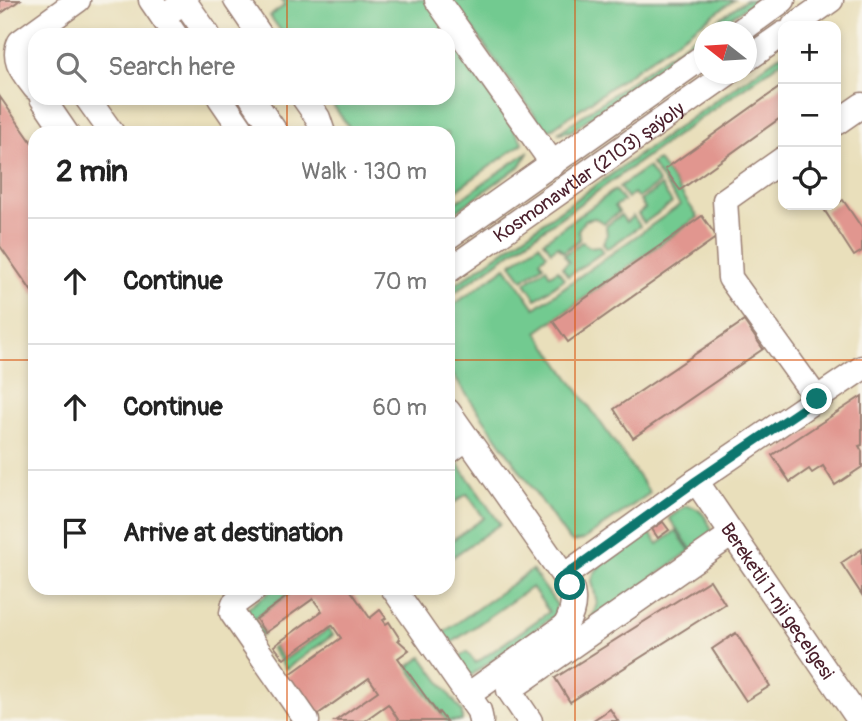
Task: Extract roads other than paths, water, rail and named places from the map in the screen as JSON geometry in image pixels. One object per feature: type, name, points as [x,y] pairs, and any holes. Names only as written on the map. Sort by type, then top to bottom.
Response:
[{"type":"street","points":[[46,28],[78,0]]},
{"type":"street","points":[[236,0],[255,28]]},
{"type":"street","points":[[437,0],[553,164]]},
{"type":"street","points":[[754,21],[783,0]]},
{"type":"street","points":[[801,21],[831,0]]},
{"type":"street","points":[[163,17],[185,1],[203,28]]},
{"type":"street","points":[[28,38],[20,42],[16,50],[19,65],[28,78]]},
{"type":"street","points":[[757,53],[778,38]]},
{"type":"street","name":"Kosmonawtlar (2103) şaýoly","points":[[455,232],[694,64]]},
{"type":"street","name":"Kosmonawtlar (2103) şaýoly","points":[[455,266],[713,84]]},
{"type":"street","points":[[47,105],[61,126]]},
{"type":"street","points":[[92,105],[107,126]]},
{"type":"street","points":[[225,105],[239,126]]},
{"type":"street","points":[[257,105],[271,126]]},
{"type":"street","points":[[309,105],[321,126]]},
{"type":"street","points":[[841,120],[862,105]]},
{"type":"street","points":[[778,163],[725,200],[730,278],[817,399]]},
{"type":"street","points":[[564,576],[696,481],[862,368]]},
{"type":"street","points":[[458,445],[564,576],[572,590],[574,604],[565,626],[468,695]]},
{"type":"street","name":"Bereketli 1-nji geçelgesi","points":[[696,481],[860,721]]},
{"type":"street","points":[[530,721],[509,690],[732,534]]},
{"type":"street","points":[[246,595],[234,604],[232,614],[307,721]]},
{"type":"street","points":[[398,595],[479,711],[481,721]]}]
